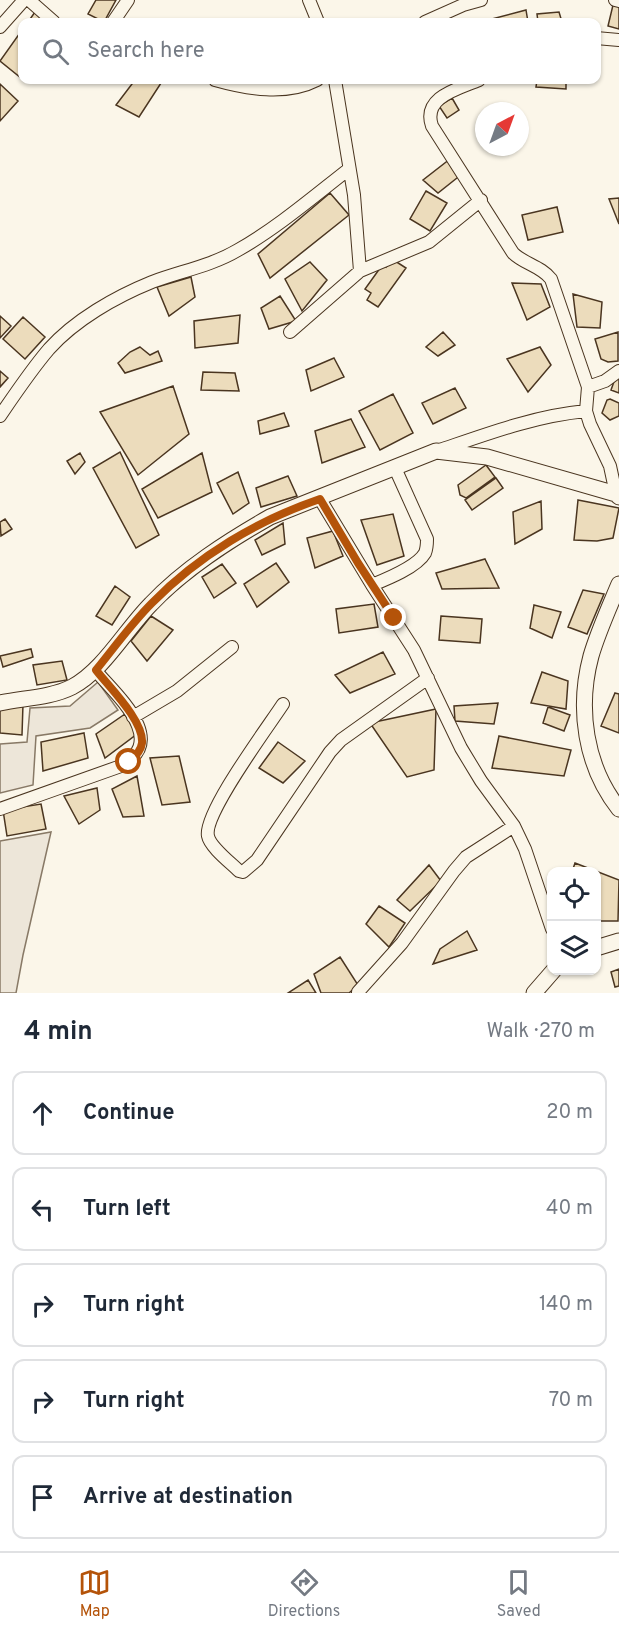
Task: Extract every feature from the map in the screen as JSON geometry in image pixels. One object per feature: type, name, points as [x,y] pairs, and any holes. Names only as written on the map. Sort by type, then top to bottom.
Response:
[{"type":"street","points":[[0,27],[24,0]]},
{"type":"street","points":[[29,0],[49,18]]},
{"type":"street","points":[[116,18],[128,0]]},
{"type":"street","points":[[309,0],[316,18]]},
{"type":"street","points":[[434,18],[481,0]]},
{"type":"street","points":[[601,38],[619,40]]},
{"type":"street","points":[[230,84],[275,89],[292,88],[304,84]]},
{"type":"street","points":[[336,84],[354,195],[360,270]]},
{"type":"street","points":[[436,451],[488,457],[617,496],[610,466],[586,411],[588,387],[551,279],[542,270],[519,259],[513,253],[432,126],[430,119],[433,104],[438,98],[470,84]]},
{"type":"street","points":[[0,416],[50,348],[91,315],[138,288],[215,262],[239,250],[274,227],[349,169]]},
{"type":"street","points":[[290,332],[360,270],[429,242],[481,200]]},
{"type":"street","points":[[588,387],[605,381],[619,371]]},
{"type":"street","points":[[0,703],[52,694],[71,687],[96,670],[128,628],[153,601],[191,570],[244,532],[270,517],[436,451],[529,420],[549,415],[586,411]]},
{"type":"street","points":[[372,585],[416,562],[424,554],[426,548],[427,538],[395,468]]},
{"type":"street","points":[[320,499],[414,650],[461,748],[481,781],[514,826],[525,849],[549,921]]},
{"type":"street","points":[[619,584],[591,657],[585,686],[584,709],[588,745],[598,776],[619,809]]},
{"type":"street","points":[[133,717],[177,691],[232,647]]},
{"type":"street","points":[[0,809],[129,762],[136,756],[142,743],[141,733],[133,717],[96,670]]},
{"type":"street","points":[[283,704],[218,802],[208,828],[208,837],[212,844],[239,871],[243,872],[257,860],[318,767],[341,740],[428,678]]},
{"type":"street","points":[[358,992],[412,930],[466,857],[514,826]]},
{"type":"street","points":[[601,947],[619,941]]},
{"type":"street","points":[[534,993],[550,975]]},
{"type":"shaded area","points":[[98,682],[118,710],[90,728],[36,736],[33,785],[0,793],[0,744],[27,742],[30,708],[70,706]]},
{"type":"shaded area","points":[[51,832],[16,993],[0,993],[0,841]]},
{"type":"building","points":[[96,0],[116,0],[106,18],[96,18],[88,14]]},
{"type":"building","points":[[613,5],[619,6],[619,29],[608,26]]},
{"type":"building","points":[[526,10],[527,18],[496,18]]},
{"type":"building","points":[[35,12],[40,18],[31,18]]},
{"type":"building","points":[[559,12],[561,18],[538,18],[537,14]]},
{"type":"building","points":[[18,36],[18,76],[0,61]]},
{"type":"building","points":[[0,84],[18,101],[0,121]]},
{"type":"building","points":[[132,84],[160,84],[139,117],[116,105]]},
{"type":"building","points":[[536,84],[566,84],[566,89],[536,87]]},
{"type":"building","points":[[452,98],[459,110],[447,118],[439,106]]},
{"type":"building","points":[[450,159],[462,174],[438,193],[423,180]]},
{"type":"building","points":[[426,191],[447,203],[430,231],[410,219]]},
{"type":"building","points":[[330,193],[349,215],[270,278],[258,254]]},
{"type":"building","points":[[619,198],[619,224],[609,199]]},
{"type":"building","points":[[557,207],[563,232],[528,240],[522,215]]},
{"type":"building","points":[[392,259],[406,268],[378,307],[367,300],[371,293],[365,289],[383,264],[386,267]]},
{"type":"building","points":[[310,262],[327,280],[302,311],[285,279]]},
{"type":"building","points":[[191,277],[195,297],[169,316],[157,287]]},
{"type":"building","points":[[512,283],[541,284],[550,307],[527,320]]},
{"type":"building","points":[[573,294],[602,302],[600,328],[577,327]]},
{"type":"building","points":[[280,296],[296,321],[269,329],[261,308]]},
{"type":"building","points":[[240,315],[238,343],[195,348],[194,321]]},
{"type":"building","points":[[0,316],[11,326],[0,338]]},
{"type":"building","points":[[23,317],[45,337],[25,359],[3,339]]},
{"type":"building","points":[[443,332],[455,345],[438,356],[426,347]]},
{"type":"building","points":[[618,332],[618,361],[608,362],[601,359],[595,339]]},
{"type":"building","points":[[140,347],[150,355],[158,351],[162,361],[125,373],[118,363],[130,352]]},
{"type":"building","points":[[540,347],[551,365],[528,392],[507,359]]},
{"type":"building","points":[[334,358],[344,377],[311,391],[306,370]]},
{"type":"building","points":[[0,371],[8,378],[0,387]]},
{"type":"building","points":[[203,372],[235,373],[239,391],[201,390]]},
{"type":"building","points":[[616,376],[619,376],[619,393],[611,390]]},
{"type":"building","points":[[173,386],[189,434],[138,475],[100,412]]},
{"type":"building","points":[[455,388],[466,408],[433,424],[422,403]]},
{"type":"building","points":[[393,394],[413,433],[380,450],[359,411]]},
{"type":"building","points":[[607,400],[619,403],[619,416],[610,420],[602,413]]},
{"type":"building","points":[[284,413],[289,426],[260,434],[258,421]]},
{"type":"building","points":[[351,419],[365,447],[322,463],[315,431]]},
{"type":"building","points":[[120,452],[159,535],[136,548],[93,468]]},
{"type":"building","points":[[80,453],[85,462],[75,474],[67,461]]},
{"type":"building","points":[[202,453],[212,492],[158,518],[142,489]]},
{"type":"building","points":[[486,465],[495,477],[466,498],[460,495],[458,485]]},
{"type":"building","points":[[238,472],[249,503],[233,514],[217,483]]},
{"type":"building","points":[[288,476],[297,496],[261,507],[256,488]]},
{"type":"building","points":[[496,478],[503,488],[472,510],[465,500]]},
{"type":"building","points":[[578,500],[619,508],[613,538],[597,541],[574,540]]},
{"type":"building","points":[[541,501],[542,529],[515,544],[513,512]]},
{"type":"building","points":[[393,514],[404,556],[377,565],[361,520]]},
{"type":"building","points":[[5,519],[12,529],[1,536],[0,522]]},
{"type":"building","points":[[283,523],[285,544],[262,555],[255,540]]},
{"type":"building","points":[[333,531],[343,556],[315,568],[307,538]]},
{"type":"building","points":[[485,559],[499,588],[442,589],[436,573]]},
{"type":"building","points":[[276,563],[289,582],[257,607],[244,584]]},
{"type":"building","points":[[222,564],[236,583],[214,598],[202,577]]},
{"type":"building","points":[[115,586],[130,597],[112,625],[96,616]]},
{"type":"building","points":[[583,590],[604,594],[587,634],[568,627]]},
{"type":"building","points":[[374,604],[378,627],[339,633],[336,609]]},
{"type":"building","points":[[534,605],[561,612],[552,638],[530,628]]},
{"type":"building","points":[[151,616],[173,630],[147,661],[131,641]]},
{"type":"building","points":[[441,616],[482,619],[480,643],[439,640]]},
{"type":"building","points":[[31,649],[33,657],[3,667],[0,656]]},
{"type":"building","points":[[383,652],[395,674],[350,693],[335,675]]},
{"type":"building","points":[[62,661],[67,680],[37,685],[33,665]]},
{"type":"building","points":[[542,672],[568,681],[566,709],[531,703]]},
{"type":"building","points":[[615,693],[619,694],[619,733],[601,726]]},
{"type":"building","points":[[498,703],[494,724],[455,721],[454,706]]},
{"type":"building","points":[[23,704],[22,735],[0,733],[0,705]]},
{"type":"building","points":[[548,707],[570,715],[564,731],[543,723]]},
{"type":"building","points":[[436,709],[434,770],[407,777],[370,723]]},
{"type":"building","points":[[125,714],[137,734],[105,758],[96,734]]},
{"type":"building","points":[[84,733],[88,758],[43,771],[41,742]]},
{"type":"building","points":[[499,736],[571,750],[564,776],[492,768]]},
{"type":"building","points":[[278,742],[305,761],[283,783],[259,768]]},
{"type":"building","points":[[179,756],[190,802],[162,805],[150,758]]},
{"type":"building","points":[[137,776],[144,816],[123,817],[112,789]]},
{"type":"building","points":[[97,788],[100,810],[79,824],[64,796]]},
{"type":"building","points":[[41,804],[46,829],[7,836],[3,810]]},
{"type":"building","points":[[575,863],[585,867],[574,867]]},
{"type":"building","points":[[429,865],[441,881],[410,911],[397,900]]},
{"type":"building","points":[[601,873],[619,880],[618,921],[601,921]]},
{"type":"building","points":[[379,906],[405,923],[389,947],[366,924]]},
{"type":"building","points":[[467,931],[477,950],[433,964],[440,949]]},
{"type":"building","points":[[340,957],[358,985],[349,993],[321,993],[314,974]]},
{"type":"building","points":[[619,969],[619,986],[615,987],[611,972]]},
{"type":"building","points":[[308,980],[316,993],[288,993]]},
{"type":"route","points":[[129,762],[139,751],[142,743],[141,733],[133,717],[96,670],[128,628],[153,601],[221,548],[270,517],[320,499],[394,618]]}]
